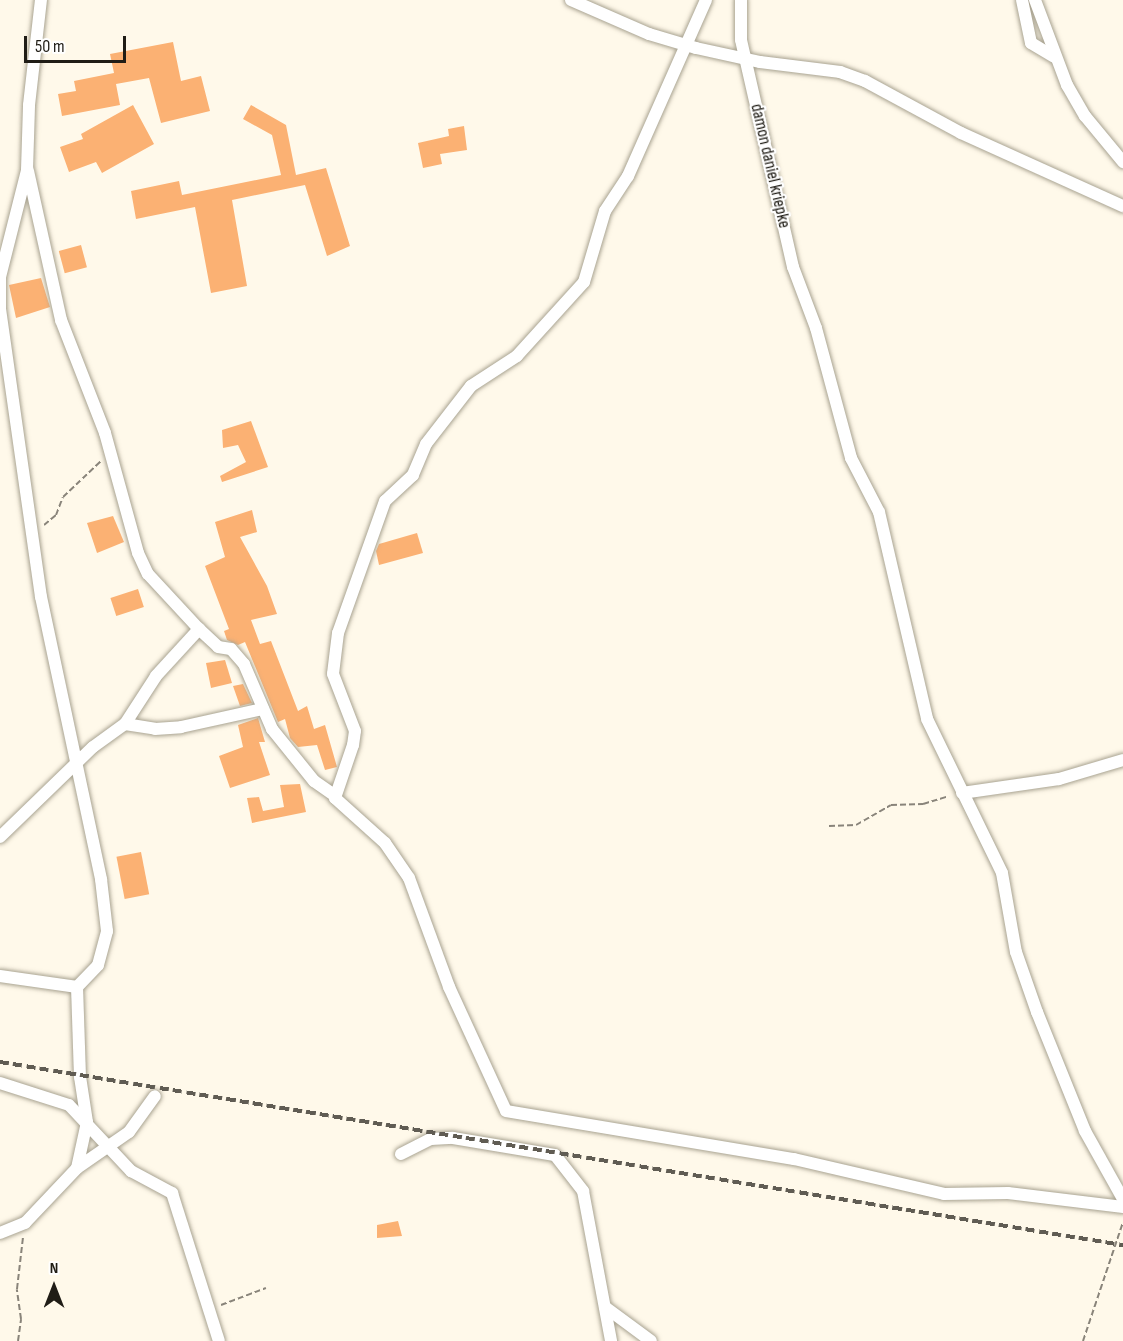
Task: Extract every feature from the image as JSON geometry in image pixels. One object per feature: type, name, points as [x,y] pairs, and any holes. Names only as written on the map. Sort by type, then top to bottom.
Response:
[{"type":"street","points":[[41,0],[29,105],[27,170],[0,277],[0,299],[40,597],[78,762],[101,879],[107,931],[98,965],[77,987],[80,1077],[87,1122],[77,1168]]},
{"type":"street","points":[[571,0],[622,24],[685,44],[745,59],[840,72],[865,81],[961,133],[1123,206]]},
{"type":"street","points":[[334,795],[354,745],[355,731],[333,674],[338,633],[385,501],[414,475],[426,444],[471,386],[517,356],[584,282],[605,210],[628,176],[706,0]]},
{"type":"street","name":"damon daniel kriepke","points":[[741,0],[745,59],[793,267],[816,328],[851,458],[879,512],[927,719],[1002,873],[1016,952],[1085,1131],[1123,1199]]},
{"type":"street","points":[[1022,0],[1032,43],[1053,56]]},
{"type":"street","points":[[1035,0],[1053,56],[1085,116],[1123,162]]},
{"type":"street","points":[[27,170],[61,320],[110,453],[129,525],[148,574],[218,647],[231,649],[244,664],[255,682],[262,709],[299,765],[385,843],[409,878],[449,987],[506,1111],[794,1159],[944,1194],[1008,1193],[1123,1207]]},
{"type":"street","points":[[0,837],[78,762],[125,724],[150,684],[199,629]]},
{"type":"street","points":[[125,724],[155,729],[181,727],[262,709]]},
{"type":"street","points":[[962,793],[1059,779],[1123,760]]},
{"type":"street","points":[[0,976],[77,987]]},
{"type":"street","points":[[0,1083],[51,1096],[69,1105],[111,1147],[131,1171],[172,1193],[219,1341]]},
{"type":"street","points":[[0,1233],[25,1222],[77,1168],[111,1147],[129,1132],[155,1096]]},
{"type":"street","points":[[401,1154],[431,1139],[453,1138],[555,1155],[584,1191],[611,1341]]},
{"type":"street","points":[[605,1307],[651,1341]]},
{"type":"path","points":[[31,536],[56,515],[63,496],[110,453]]},
{"type":"path","points":[[829,826],[856,825],[891,806],[923,804],[962,793]]},
{"type":"path","points":[[18,1341],[21,1319],[18,1289],[25,1222]]},
{"type":"path","points":[[1083,1341],[1123,1222]]},
{"type":"path","points":[[210,1309],[266,1287]]},
{"type":"building","points":[[173,42],[181,81],[201,76],[210,111],[161,123],[149,78],[116,84],[120,105],[62,116],[58,94],[76,91],[74,81],[114,73],[110,54]]},
{"type":"building","points":[[133,105],[154,144],[102,173],[96,162],[69,172],[60,147],[83,139],[81,134]]},
{"type":"building","points":[[251,105],[286,125],[296,175],[326,168],[350,246],[327,256],[305,185],[232,200],[247,286],[211,293],[195,207],[136,219],[131,191],[179,181],[182,195],[281,175],[272,135],[243,119]]},
{"type":"building","points":[[464,126],[467,150],[440,154],[442,164],[423,168],[418,143],[449,136],[448,129]]},
{"type":"building","points":[[81,245],[87,267],[65,273],[59,251]]},
{"type":"building","points":[[41,278],[50,307],[16,318],[9,285]]},
{"type":"building","points":[[251,421],[268,467],[222,482],[220,476],[246,462],[238,445],[223,448],[222,430]]},
{"type":"building","points":[[252,510],[257,532],[240,537],[267,586],[277,614],[251,620],[260,644],[271,641],[298,711],[307,706],[314,729],[325,725],[337,767],[325,770],[317,745],[298,747],[290,738],[285,719],[278,722],[245,642],[238,645],[227,640],[224,631],[229,629],[205,566],[225,557],[215,522]]},
{"type":"building","points":[[113,516],[124,542],[97,553],[87,523]]},
{"type":"building","points":[[417,533],[423,553],[379,565],[376,551],[379,544]]},
{"type":"building","points":[[138,589],[144,607],[116,616],[110,598]]},
{"type":"building","points":[[225,660],[232,683],[211,688],[206,663]]},
{"type":"building","points":[[243,684],[252,703],[240,706],[233,686]]},
{"type":"building","points":[[258,718],[265,742],[259,742],[270,775],[230,788],[219,756],[243,747],[238,725]]},
{"type":"building","points":[[300,784],[306,812],[252,823],[247,798],[259,797],[263,811],[284,807],[280,785]]},
{"type":"building","points":[[141,852],[149,894],[125,899],[116,857]]},
{"type":"building","points":[[398,1221],[402,1236],[377,1238],[377,1225]]},
{"type":"railway","points":[[0,1062],[1123,1245]]}]
